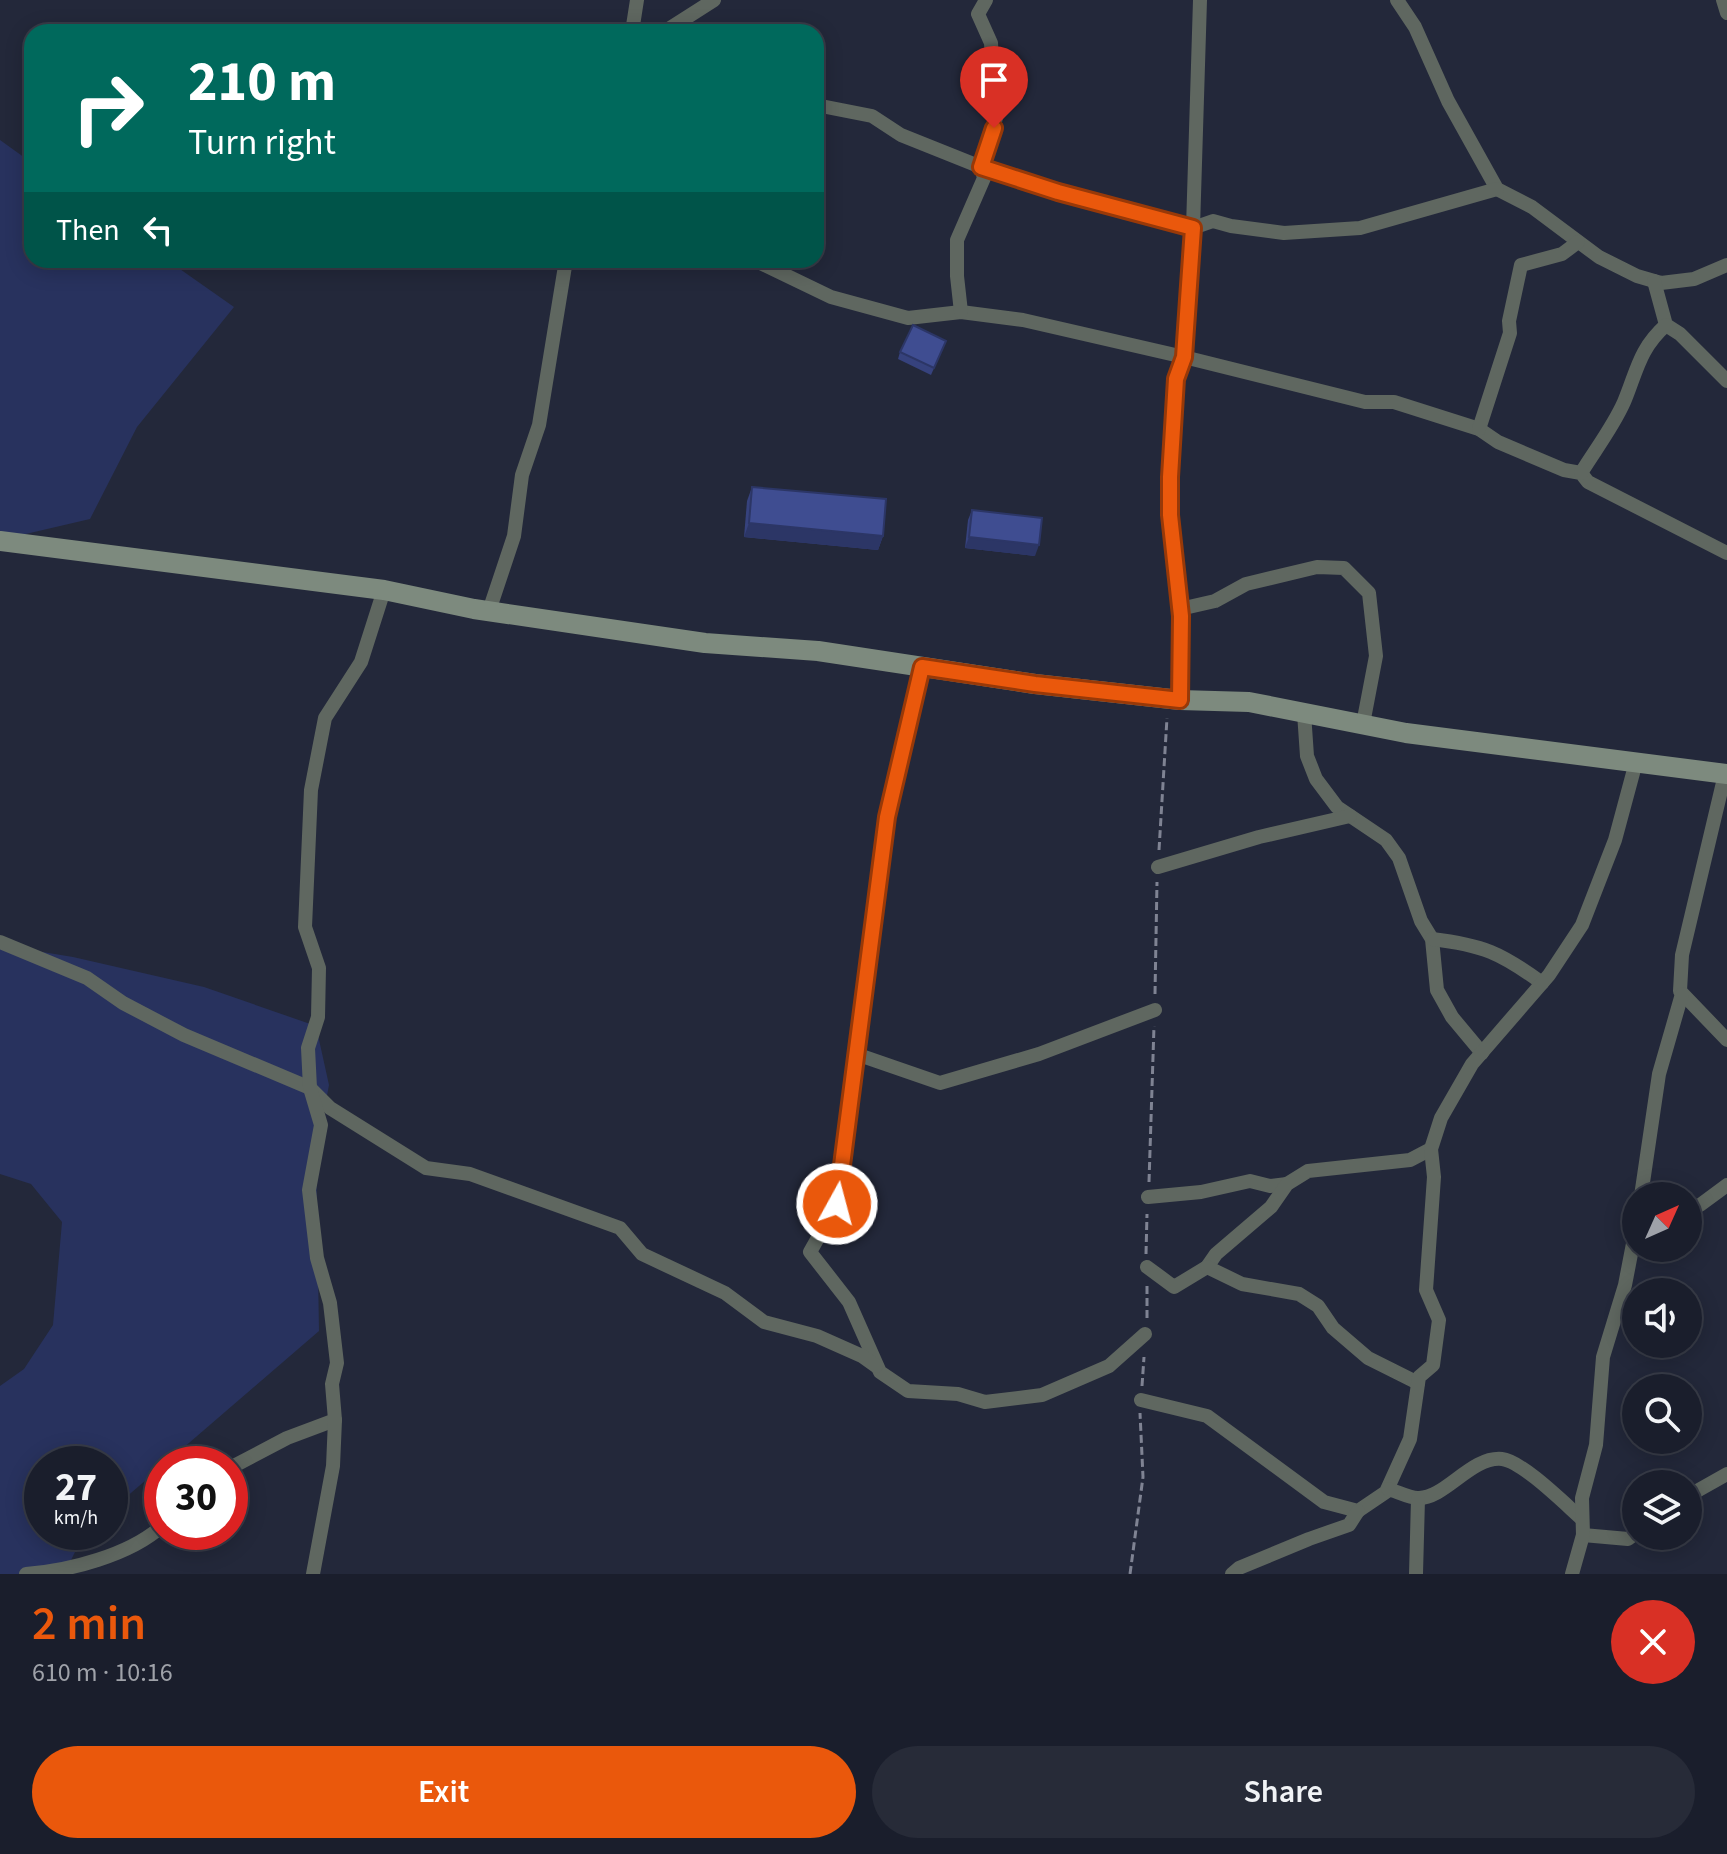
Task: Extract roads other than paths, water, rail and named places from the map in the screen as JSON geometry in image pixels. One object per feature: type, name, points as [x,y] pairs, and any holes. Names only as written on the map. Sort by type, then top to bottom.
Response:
[{"type":"main road","points":[[0,541],[384,590],[489,611],[705,643],[818,651],[1035,684],[1174,699],[1249,702],[1489,745],[1726,774]]},
{"type":"street","points":[[633,24],[637,0]]},
{"type":"street","points":[[676,24],[714,0]]},
{"type":"street","points":[[961,312],[957,240],[984,178],[981,167],[999,108],[994,94],[991,43],[978,14],[986,0]]},
{"type":"street","points":[[1174,699],[1180,609],[1170,515],[1170,477],[1176,379],[1184,357],[1193,228],[1200,0]]},
{"type":"street","points":[[1397,0],[1415,27],[1448,101],[1497,189],[1532,207],[1599,257],[1637,276],[1661,283],[1694,279],[1727,265]]},
{"type":"street","points":[[1723,0],[1727,13]]},
{"type":"street","points":[[824,107],[872,116],[901,135],[981,167],[1058,192],[1193,228],[1213,221],[1284,233],[1360,228],[1497,189]]},
{"type":"street","points":[[1479,429],[1510,333],[1509,321],[1521,265],[1562,254],[1578,242]]},
{"type":"street","points":[[489,611],[514,536],[522,475],[539,425],[565,268]]},
{"type":"street","points":[[768,268],[831,297],[908,318],[961,312],[1023,320],[1365,402],[1394,402],[1479,429],[1498,442],[1564,470],[1581,473],[1588,482],[1727,553]]},
{"type":"street","points":[[1654,281],[1666,325],[1680,334],[1727,381]]},
{"type":"street","points":[[1581,473],[1623,404],[1641,354],[1650,339],[1666,325]]},
{"type":"street","points":[[1180,609],[1215,601],[1246,584],[1317,567],[1344,568],[1369,593],[1376,656],[1363,724]]},
{"type":"street","points":[[313,1574],[333,1466],[335,1420],[332,1384],[337,1363],[330,1303],[317,1258],[309,1190],[321,1125],[310,1088],[308,1048],[318,1017],[319,968],[305,927],[311,790],[325,718],[361,662],[384,590]]},
{"type":"street","points":[[879,1369],[849,1302],[810,1252],[837,1204],[887,817],[922,667]]},
{"type":"street","points":[[1304,713],[1307,756],[1316,779],[1337,807],[1386,840],[1399,858],[1421,921],[1432,939],[1437,990],[1452,1017],[1482,1053]]},
{"type":"street","points":[[1232,1574],[1239,1568],[1349,1525],[1358,1511],[1388,1489],[1410,1439],[1419,1377],[1433,1365],[1439,1320],[1426,1290],[1434,1177],[1431,1149],[1441,1118],[1472,1064],[1542,983],[1582,925],[1615,840],[1636,762]]},
{"type":"street","points":[[1726,774],[1682,955],[1680,991],[1727,1040]]},
{"type":"street","points":[[1158,867],[1259,837],[1350,816]]},
{"type":"street","points":[[1432,939],[1472,944],[1510,959],[1542,983]]},
{"type":"street","points":[[0,942],[87,978],[123,1003],[184,1035],[310,1088],[330,1108],[426,1168],[470,1174],[620,1228],[642,1254],[725,1293],[764,1322],[817,1336],[862,1356],[908,1391],[958,1394],[985,1402],[1042,1395],[1109,1366],[1145,1334]]},
{"type":"street","points":[[1643,1182],[1659,1074],[1682,994]]},
{"type":"street","points":[[856,1054],[940,1083],[1039,1054],[1155,1010]]},
{"type":"street","points":[[1147,1267],[1174,1287],[1207,1267],[1216,1254],[1271,1207],[1287,1184],[1308,1171],[1410,1160],[1431,1149]]},
{"type":"street","points":[[1148,1197],[1201,1192],[1250,1181],[1270,1186],[1287,1184]]},
{"type":"street","points":[[1702,1204],[1727,1185]]},
{"type":"street","points":[[1572,1574],[1583,1535],[1582,1498],[1596,1445],[1603,1357],[1630,1262]]},
{"type":"street","points":[[1207,1267],[1242,1284],[1299,1294],[1318,1306],[1333,1328],[1368,1358],[1418,1383]]},
{"type":"street","points":[[1141,1400],[1207,1416],[1324,1502],[1358,1511]]},
{"type":"street","points":[[248,1459],[287,1438],[335,1420]]},
{"type":"street","points":[[1388,1489],[1418,1499],[1441,1490],[1480,1463],[1503,1459],[1526,1471],[1582,1519]]},
{"type":"street","points":[[1702,1488],[1727,1474]]},
{"type":"street","points":[[1416,1574],[1418,1499]]},
{"type":"street","points":[[1583,1535],[1622,1538]]},
{"type":"street","points":[[26,1574],[48,1572],[126,1550],[144,1538]]}]
